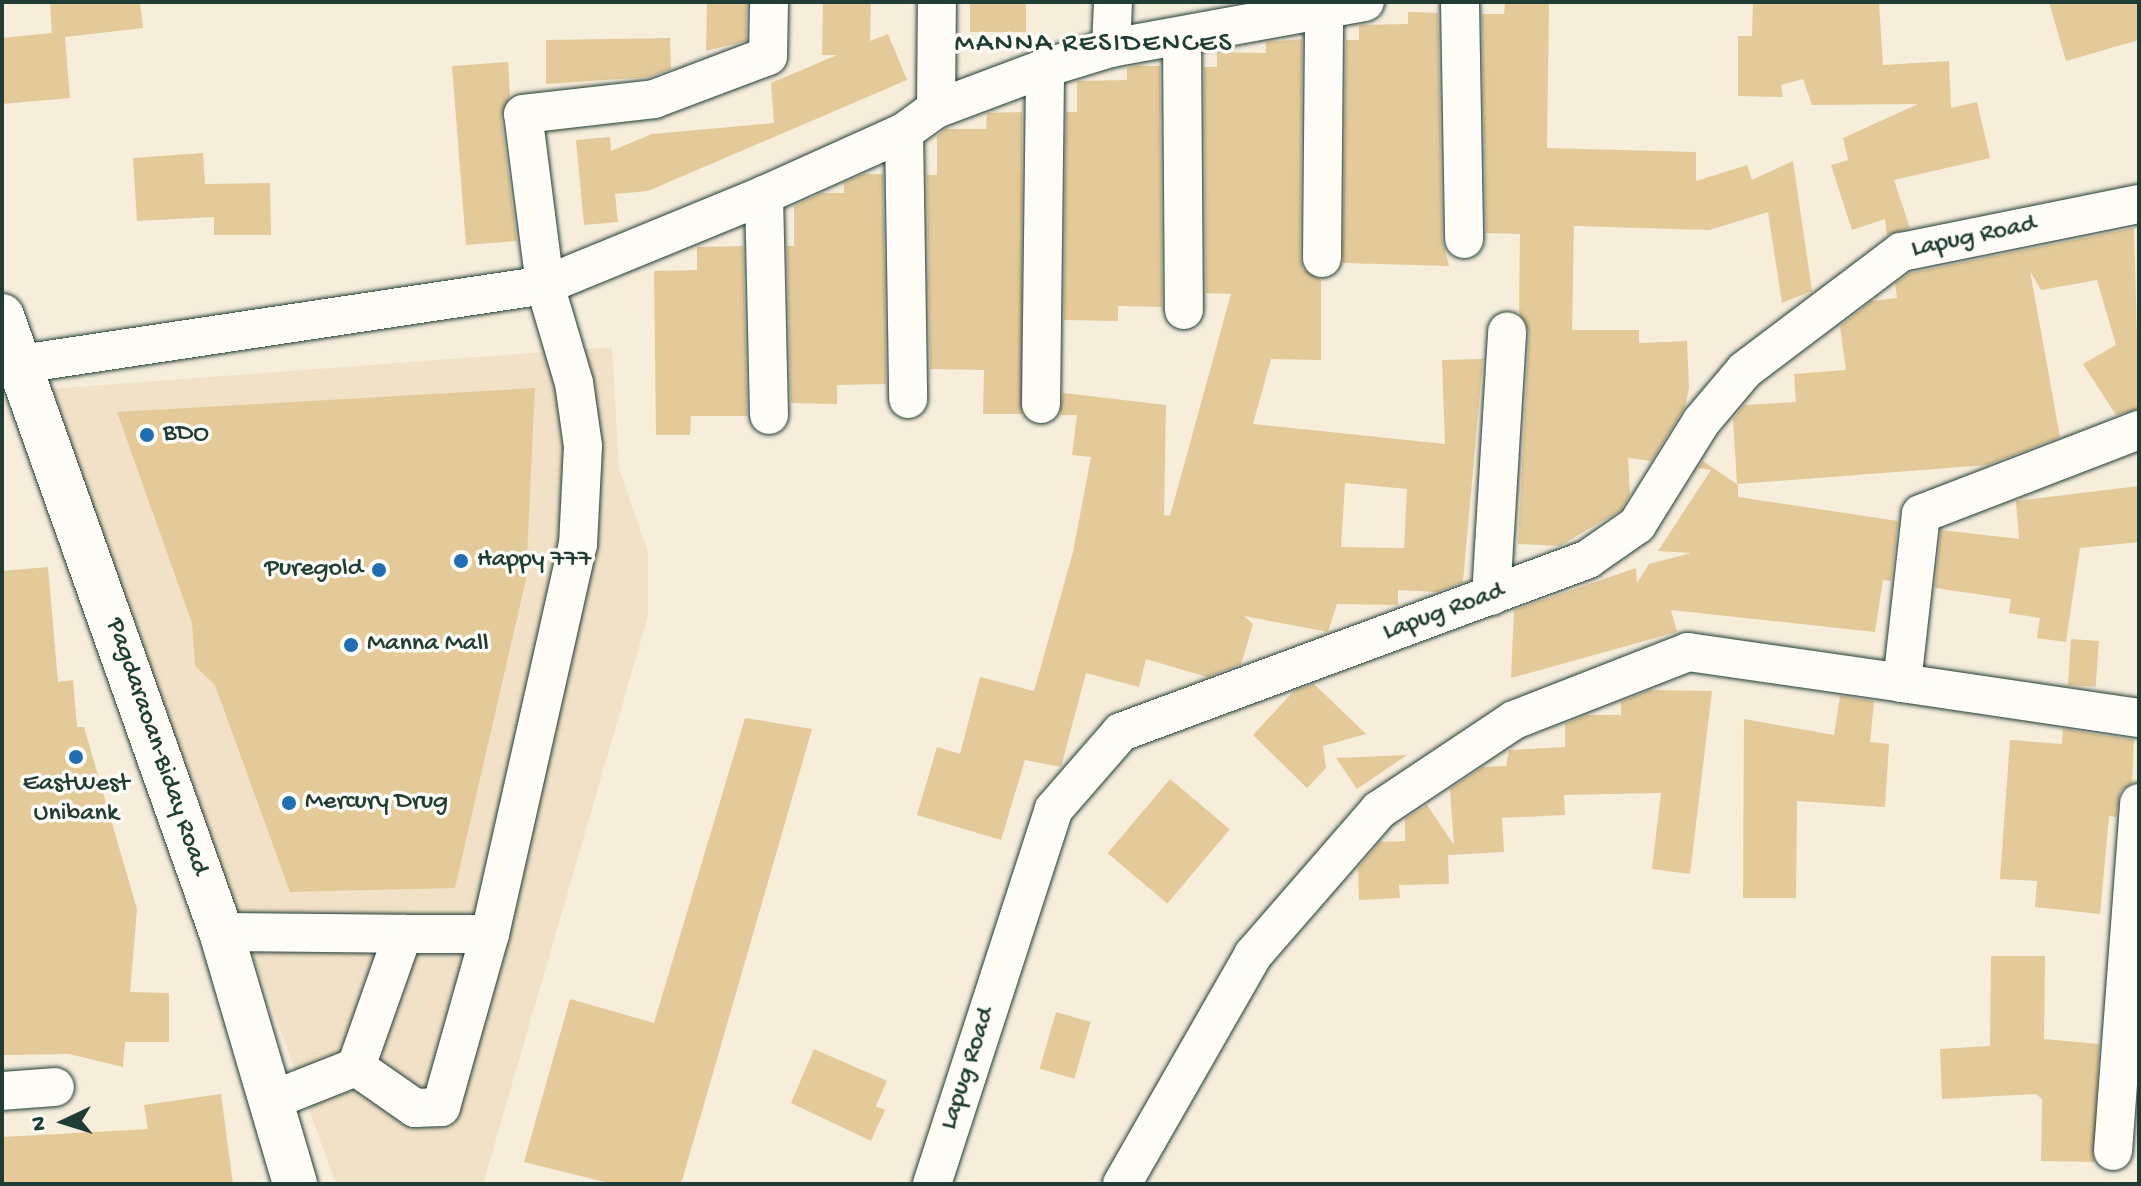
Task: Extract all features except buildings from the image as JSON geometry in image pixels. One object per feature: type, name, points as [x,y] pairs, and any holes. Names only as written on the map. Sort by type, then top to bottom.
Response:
[{"type":"main road","name":"Pagdaraoan-Biday Road","points":[[2,316],[221,932],[295,1184]]},
{"type":"street","points":[[356,1067],[415,1108],[441,1107],[490,934],[578,545],[581,430],[574,383],[545,285],[523,114],[654,99],[768,56],[769,2]]},
{"type":"street","points":[[936,109],[937,2]]},
{"type":"street","points":[[1111,48],[1113,2]]},
{"type":"street","points":[[21,364],[545,285],[764,195],[904,132],[936,109],[1045,68],[1111,48],[1182,39],[1283,9],[1324,13],[1365,2]]},
{"type":"street","points":[[1460,2],[1464,239]]},
{"type":"street","points":[[1322,258],[1324,13]]},
{"type":"street","points":[[1182,39],[1184,310]]},
{"type":"street","points":[[1041,404],[1045,68]]},
{"type":"street","points":[[904,132],[908,399]]},
{"type":"street","points":[[764,195],[769,415]]},
{"type":"street","name":"Lapug Road","points":[[932,1184],[1054,809],[1090,762],[1121,732],[1588,559],[1637,525],[1701,422],[1745,370],[1901,252],[2139,204]]},
{"type":"street","points":[[1491,596],[1507,331]]},
{"type":"street","points":[[1902,683],[1921,514],[2139,430]]},
{"type":"street","points":[[1122,1184],[1253,955],[1379,810],[1514,720],[1688,652],[2139,718]]},
{"type":"street","points":[[2113,1151],[2139,803]]},
{"type":"street","points":[[221,932],[490,934]]},
{"type":"street","points":[[270,1101],[356,1067],[403,934]]},
{"type":"street","points":[[2,1091],[55,1087]]},
{"type":"shaded area","points":[[612,347],[619,469],[648,552],[648,616],[483,1184],[336,1184],[49,389]]},
{"type":"place","name":"BDO","points":[[147,435]]},
{"type":"place","name":"Happy 777","points":[[461,561]]},
{"type":"place","name":"Puregold","points":[[379,570]]},
{"type":"place","name":"Manna Mall","points":[[351,645]]},
{"type":"place","name":"EastWest Unibank","points":[[76,757]]},
{"type":"place","name":"Mercury Drug","points":[[289,803]]},
{"type":"district","name":"MANNA RESIDENCES","points":[[1094,45]]}]
